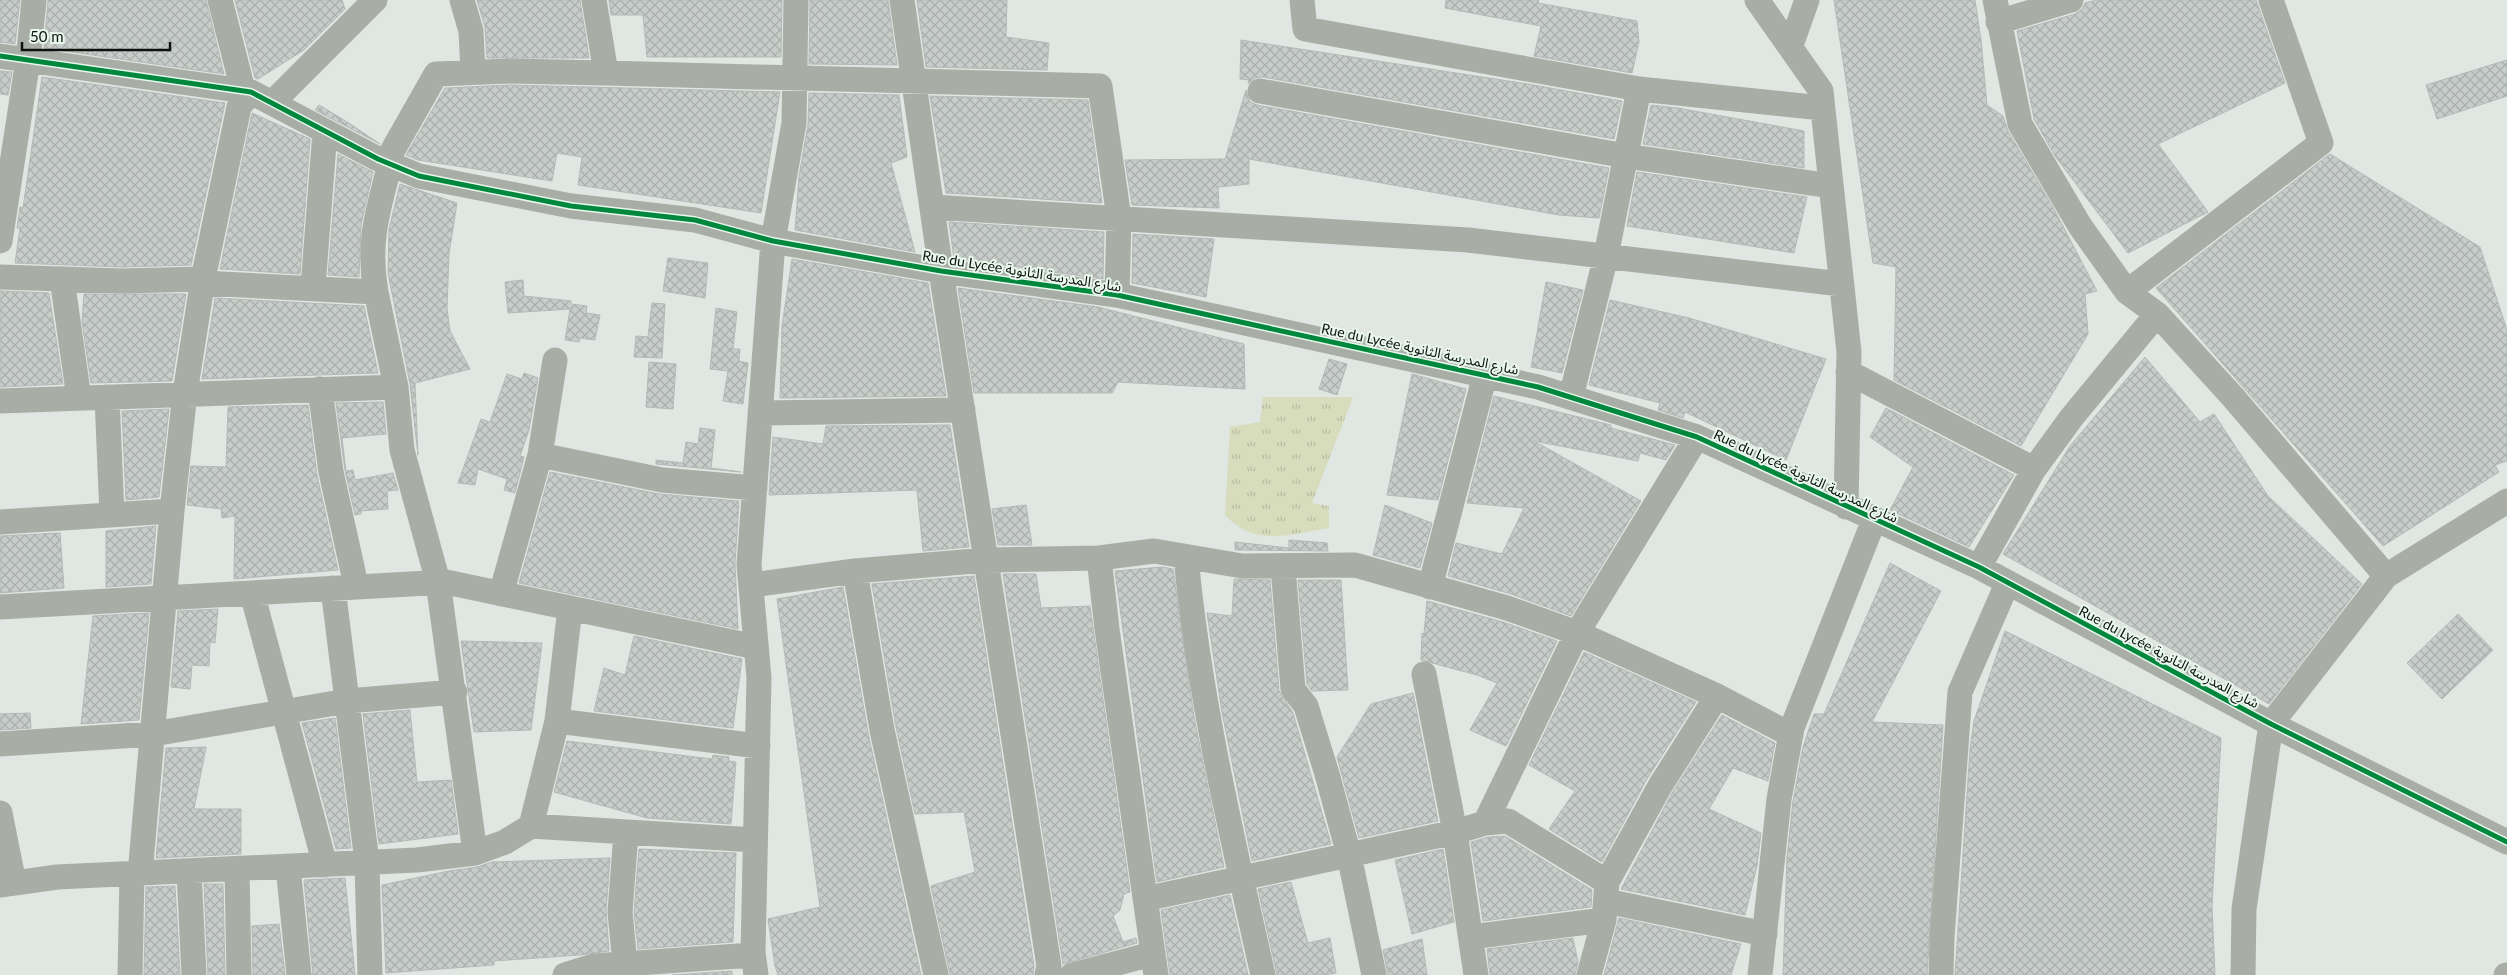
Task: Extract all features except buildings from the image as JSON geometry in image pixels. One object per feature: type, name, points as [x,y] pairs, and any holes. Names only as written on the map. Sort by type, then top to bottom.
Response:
[{"type":"street","points":[[0,241],[28,60],[34,0]]},
{"type":"street","points":[[220,0],[256,95]]},
{"type":"street","points":[[462,0],[471,31],[473,72]]},
{"type":"street","points":[[594,0],[606,73]]},
{"type":"street","points":[[565,975],[625,964],[754,965],[759,678],[749,565],[773,241],[794,123],[796,0]]},
{"type":"street","name":"Rue du Lycée شارع المدرسة الثانوية","points":[[902,0],[941,271]]},
{"type":"street","points":[[1302,0],[1305,29],[1639,89],[1822,108]]},
{"type":"street","points":[[1758,0],[1821,90],[1849,352],[1846,507]]},
{"type":"street","points":[[1791,45],[1806,0]]},
{"type":"street","points":[[2071,0],[1996,11],[2020,124],[2080,226],[2127,292],[2157,314],[2232,396],[2386,576]]},
{"type":"street","points":[[2127,292],[2321,143],[2271,0]]},
{"type":"street","points":[[130,975],[136,874],[153,734],[172,511],[185,393],[203,281],[239,108],[361,6]]},
{"type":"street","name":"Rue du Lycée شارع المدرسة الثانوية","points":[[0,56],[256,95],[388,163],[419,176],[552,202],[695,220],[773,241],[941,271],[1117,296],[1485,374],[1571,397],[1697,437],[1979,567],[2007,584],[2271,724],[2507,842]]},
{"type":"street","points":[[475,853],[455,692],[438,582],[402,450],[396,387],[372,270],[373,228],[388,163],[436,74],[510,71],[1100,86],[1119,218],[1117,296]]},
{"type":"street","points":[[1571,397],[1606,256],[1639,89]]},
{"type":"street","points":[[1260,91],[1626,156],[1831,186]]},
{"type":"street","points":[[313,287],[325,131]]},
{"type":"street","points":[[932,207],[1468,240],[1841,284]]},
{"type":"street","points":[[941,271],[1046,947],[1047,975]]},
{"type":"street","points":[[0,277],[122,281],[203,281],[376,292]]},
{"type":"street","points":[[62,279],[79,398]]},
{"type":"street","points":[[1979,567],[2034,469],[2072,417],[2157,314]]},
{"type":"street","points":[[501,594],[540,455],[555,360]]},
{"type":"street","points":[[1848,372],[2034,469]]},
{"type":"street","points":[[1430,588],[1485,374]]},
{"type":"street","points":[[0,401],[396,387]]},
{"type":"street","points":[[320,390],[345,587],[347,701],[367,862],[370,975]]},
{"type":"street","points":[[107,397],[112,515]]},
{"type":"street","points":[[760,412],[963,410]]},
{"type":"street","points":[[1485,823],[1577,633],[1697,437]]},
{"type":"street","points":[[540,455],[662,480],[755,488]]},
{"type":"street","points":[[2243,975],[2244,909],[2271,724],[2386,576],[2507,501]]},
{"type":"street","points":[[0,522],[172,511]]},
{"type":"street","points":[[1760,975],[1766,934],[1779,799],[1791,735],[1874,520]]},
{"type":"street","points":[[751,585],[855,571],[987,560],[1099,558],[1154,551],[1242,566],[1355,565],[1430,588],[1507,608],[1577,633],[1717,696],[1791,735]]},
{"type":"street","points":[[1186,557],[1193,631],[1241,878],[1263,975]]},
{"type":"street","points":[[1072,975],[1154,964],[1099,558]]},
{"type":"street","points":[[1283,567],[1293,689],[1306,706],[1349,855],[1374,975]]},
{"type":"street","points":[[855,571],[882,730],[936,975]]},
{"type":"street","points":[[0,607],[446,582],[756,647]]},
{"type":"street","points":[[1942,975],[1942,937],[1960,692],[2007,584]]},
{"type":"street","points":[[252,593],[325,865]]},
{"type":"street","points":[[531,826],[557,721],[570,608]]},
{"type":"street","points":[[1424,674],[1455,832],[1476,975]]},
{"type":"street","points":[[0,744],[153,734],[347,701],[455,692]]},
{"type":"street","points":[[1589,975],[1606,901],[1660,786],[1717,696]]},
{"type":"street","points":[[557,721],[758,746]]},
{"type":"street","points":[[0,813],[7,884],[57,877],[325,865],[475,853],[505,842],[531,826],[755,840]]},
{"type":"street","points":[[1145,899],[1455,832],[1485,823],[1508,821],[1606,901]]},
{"type":"street","points":[[625,964],[620,912],[626,833]]},
{"type":"street","points":[[288,867],[300,975]]},
{"type":"street","points":[[237,869],[239,975]]},
{"type":"street","points":[[189,872],[194,975]]},
{"type":"street","points":[[1471,937],[1606,901],[1766,934]]},
{"type":"green space","points":[[1263,397],[1353,397],[1312,503],[1329,506],[1329,528],[1287,535],[1261,535],[1248,532],[1236,525],[1225,515],[1230,427],[1260,422]]},
{"type":"cycle path","points":[[0,56],[251,92],[378,159],[419,176],[571,206],[695,220],[773,241],[941,271],[1117,295],[1538,387],[1697,437],[1979,567],[2271,724],[2507,842]]}]
